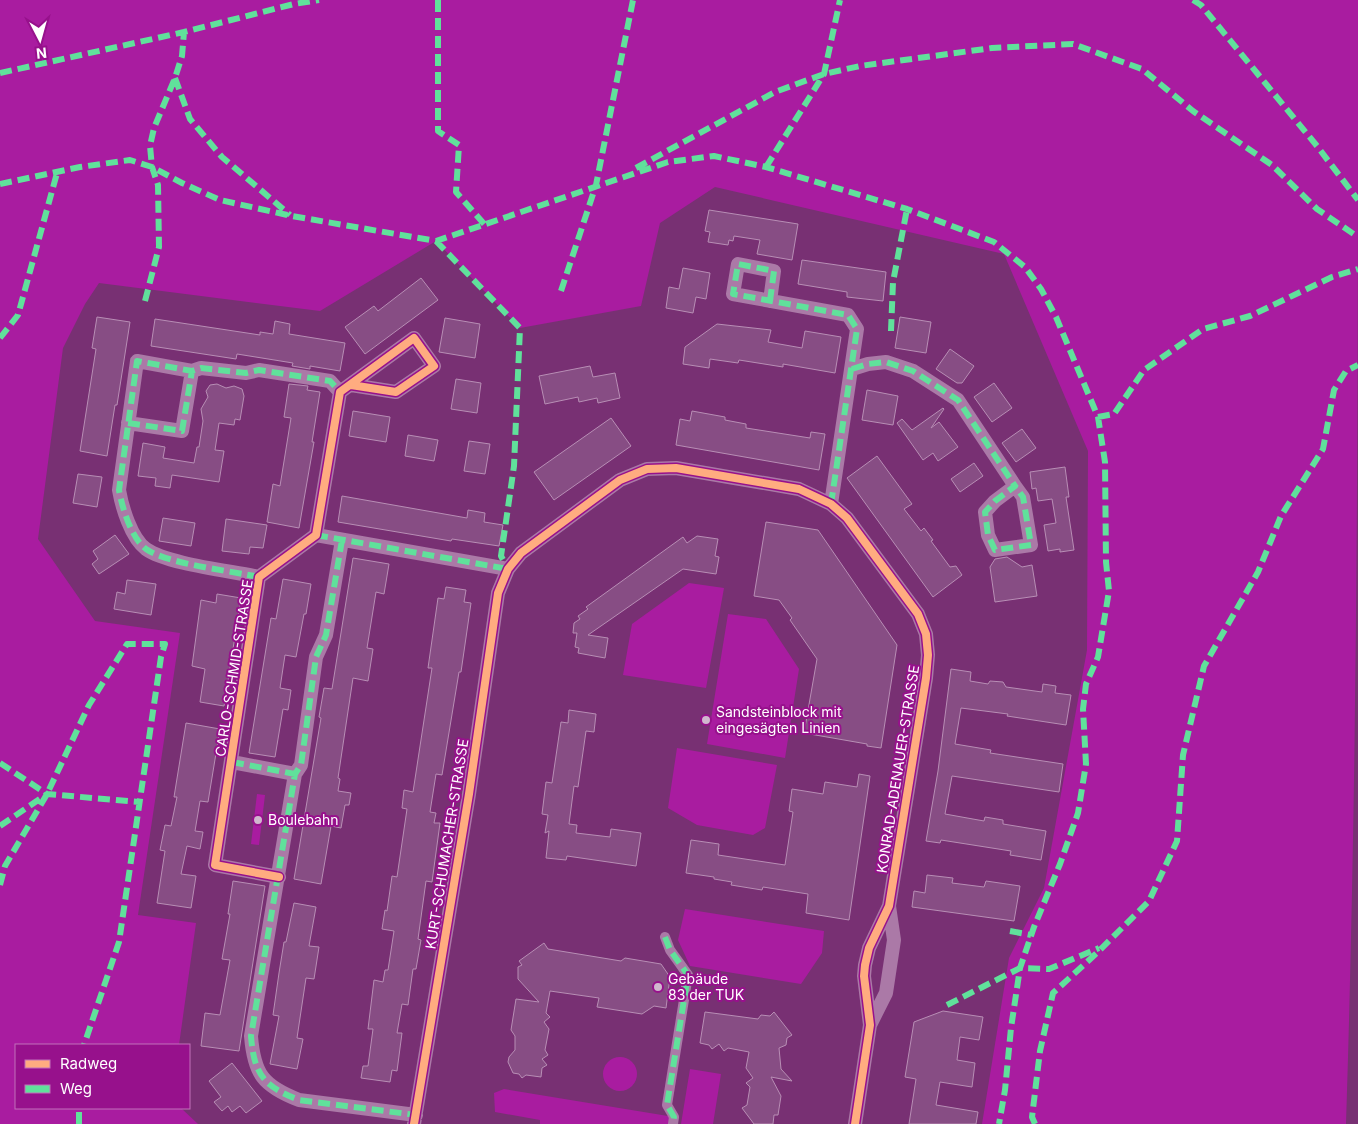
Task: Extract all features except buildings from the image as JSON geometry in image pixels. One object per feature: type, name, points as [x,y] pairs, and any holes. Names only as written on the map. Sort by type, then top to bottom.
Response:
[{"type":"street","points":[[770,301],[848,315],[857,329],[831,504]]},
{"type":"street","name":"CARLO-SCHMID-STRASSE","points":[[259,576],[162,557],[145,548],[132,530],[122,508],[119,490],[137,361],[192,371],[201,368],[246,373],[259,370],[330,381],[345,389],[396,392],[434,366],[414,338],[345,389]]},
{"type":"street","points":[[852,369],[868,364],[886,362],[913,370],[958,400],[1023,497],[1031,545],[996,550],[988,535],[985,512],[995,501],[1015,486]]},
{"type":"street","points":[[128,423],[182,431],[192,371]]},
{"type":"street","points":[[345,389],[316,535],[508,568]]},
{"type":"street","name":"KONRAD-ADENAUER-STRASSE","points":[[508,568],[521,553],[620,480],[647,469],[676,468],[799,489],[831,504],[847,518],[918,614],[926,634],[928,655],[926,678],[889,906],[869,948],[865,965],[864,976],[870,1026],[854,1124]]},
{"type":"street","name":"CARLO-SCHMID-STRASSE","points":[[279,877],[215,866],[259,576],[316,535]]},
{"type":"street","points":[[342,540],[326,634],[316,657],[301,765],[295,774],[251,1036],[253,1056],[259,1071],[269,1085],[299,1100],[415,1119]]},
{"type":"street","name":"KURT-SCHUMACHER-STRASSE","points":[[415,1119],[468,794],[498,593],[508,568]]},
{"type":"street","name":"CARLO-SCHMID-STRASSE","points":[[232,762],[295,774]]},
{"type":"street","name":"KONRAD-ADENAUER-STRASSE","points":[[870,1026],[886,993],[894,940],[889,906]]},
{"type":"street","points":[[665,937],[670,950],[688,975],[667,1105],[674,1117],[673,1124]]},
{"type":"shaded area","points":[[0,0],[1358,0],[1355,703],[1346,1124],[982,1124],[1009,958],[1044,888],[1087,650],[1088,451],[1004,254],[715,187],[660,223],[641,306],[520,328],[436,241],[320,311],[99,283],[85,304],[63,348],[38,539],[95,621],[180,633],[138,915],[196,923],[179,1044],[15,1044],[15,1109],[182,1109],[198,1124],[0,1124]]},
{"type":"shaded area","points":[[689,583],[724,588],[706,688],[623,675],[632,624]]},
{"type":"shaded area","points":[[728,614],[766,619],[799,669],[785,758],[707,744]]},
{"type":"shaded area","points":[[677,748],[777,765],[765,828],[753,835],[697,825],[668,808]]},
{"type":"shaded area","name":"Boulebahn","points":[[257,794],[265,795],[259,845],[251,844]]},
{"type":"shaded area","points":[[685,909],[824,931],[822,953],[801,984],[690,966],[678,940]]},
{"type":"shaded area","points":[[620,1057],[627,1058],[632,1062],[636,1067],[636,1081],[632,1086],[627,1090],[620,1091],[613,1090],[608,1086],[604,1081],[603,1074],[604,1067],[608,1062],[613,1058]]},
{"type":"shaded area","points":[[690,1069],[721,1074],[713,1124],[681,1124]]},
{"type":"shaded area","points":[[504,1089],[674,1117],[673,1124],[540,1124],[540,1120],[495,1112],[494,1093]]},
{"type":"marked path","points":[[0,73],[184,32],[294,4],[319,0]]},
{"type":"marked path","points":[[438,0],[438,131],[459,145],[456,192],[485,225]]},
{"type":"marked path","points":[[561,291],[596,185],[633,0]]},
{"type":"marked path","points":[[766,167],[824,74],[840,0]]},
{"type":"marked path","points":[[1193,0],[1201,5],[1317,146],[1358,200]]},
{"type":"marked path","points":[[145,301],[159,247],[158,185],[152,167],[150,146],[154,128],[182,56],[184,32]]},
{"type":"marked path","points":[[636,168],[775,92],[824,74],[860,66],[992,48],[1073,44],[1142,69],[1193,111],[1272,165],[1317,209],[1358,237]]},
{"type":"marked path","points":[[175,78],[190,119],[222,157],[290,215]]},
{"type":"marked path","points":[[0,184],[80,167],[130,160],[152,167],[220,200],[292,216],[436,241],[668,162],[714,156],[766,167],[907,209],[994,242],[1025,267],[1041,289],[1056,317],[1098,417],[1105,462],[1106,562],[1109,591],[1098,657],[1086,684],[1083,709],[1086,764],[1078,813],[1020,968],[999,1124]]},
{"type":"marked path","points":[[0,338],[18,315],[57,173]]},
{"type":"marked path","points":[[891,331],[893,282],[907,209]]},
{"type":"marked path","points":[[436,241],[520,328],[514,466],[501,556],[508,569]]},
{"type":"marked path","points":[[770,301],[774,271],[738,264],[733,294],[848,315],[857,329],[831,504]]},
{"type":"marked path","points":[[1098,417],[1114,414],[1144,370],[1203,329],[1250,316],[1332,277],[1358,269]]},
{"type":"marked path","points":[[259,577],[169,559],[146,549],[136,538],[122,505],[119,490],[137,361],[192,371],[201,368],[246,373],[259,370],[330,381],[340,392]]},
{"type":"marked path","points":[[852,369],[868,364],[886,362],[913,371],[958,400],[1015,486],[995,501],[985,512],[988,535],[995,550],[1031,545],[1023,497],[1015,486]]},
{"type":"marked path","points":[[1035,1124],[1032,1117],[1040,1051],[1053,993],[1099,951],[1149,901],[1177,841],[1183,755],[1204,666],[1258,572],[1281,516],[1323,449],[1334,390],[1346,371],[1358,365]]},
{"type":"marked path","points":[[128,423],[182,431],[192,371]]},
{"type":"marked path","points":[[316,535],[508,569]]},
{"type":"marked path","points":[[342,540],[326,635],[316,657],[301,765],[295,774],[251,1036],[252,1049],[258,1069],[269,1084],[299,1100],[416,1115]]},
{"type":"marked path","points":[[0,885],[5,866],[47,794],[89,705],[127,644],[165,644],[161,657],[119,942],[84,1044]]},
{"type":"marked path","points":[[232,762],[295,774]]},
{"type":"marked path","points":[[0,763],[47,794]]},
{"type":"marked path","points":[[0,826],[47,794],[139,802]]},
{"type":"marked path","points":[[1010,931],[1031,935]]},
{"type":"marked path","points":[[665,937],[670,950],[688,975],[667,1105],[674,1117],[673,1124]]},
{"type":"marked path","points":[[947,1005],[1020,968],[1049,969],[1099,948]]},
{"type":"marked path","points":[[79,1109],[79,1124]]},
{"type":"cycle path","points":[[279,877],[215,865],[259,577],[316,535],[340,392],[414,338],[434,366],[396,392],[351,385]]},
{"type":"cycle path","points":[[414,1124],[469,794],[498,593],[508,569],[521,553],[620,480],[647,469],[676,468],[799,489],[831,504],[847,518],[918,614],[926,634],[928,655],[926,678],[889,906],[869,948],[865,965],[864,976],[870,1025],[855,1124]]},
{"type":"place","name":"Sandsteinblock mit eingesägten Linien","points":[[706,720]]},
{"type":"place","name":"Boulebahn","points":[[258,820]]},
{"type":"place","name":"Gebäude 83 der TUK","points":[[658,987]]}]
